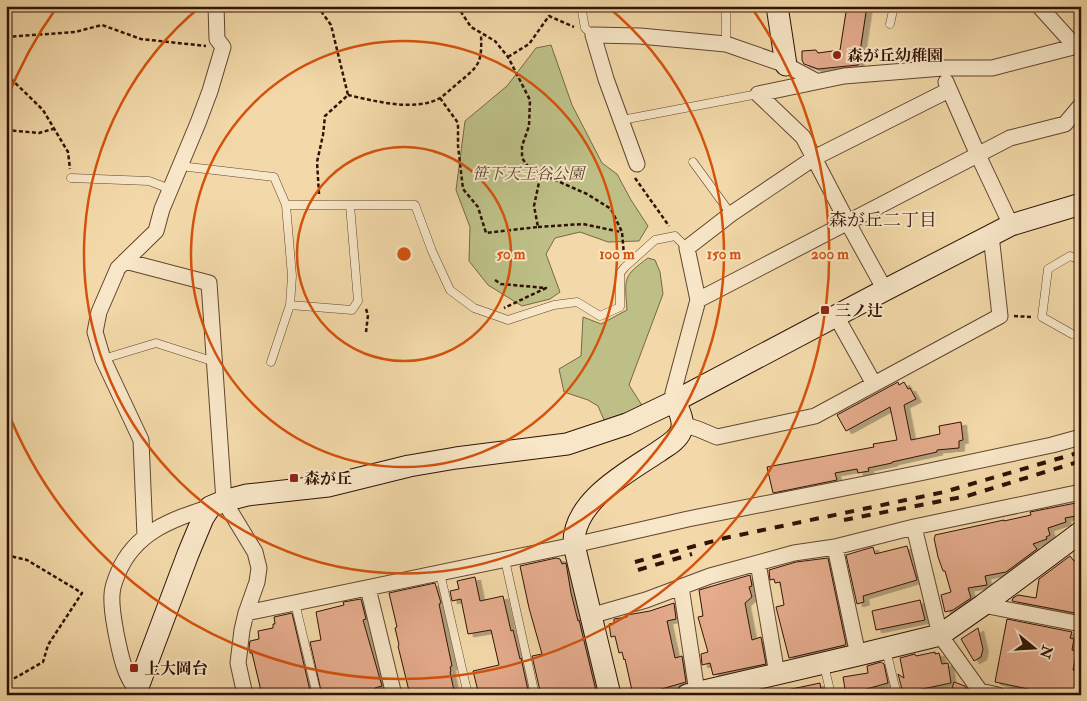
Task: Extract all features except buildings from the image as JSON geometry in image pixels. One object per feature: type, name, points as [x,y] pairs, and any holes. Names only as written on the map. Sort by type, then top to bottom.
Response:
[{"type":"street","points":[[144,536],[142,440],[103,359],[95,332],[100,312],[118,268],[156,231],[170,189],[210,91],[224,47],[217,39],[216,6]]},
{"type":"street","points":[[777,6],[786,65]]},
{"type":"street","points":[[758,94],[844,76],[943,68],[992,68],[1078,46],[1039,6]]},
{"type":"street","points":[[637,164],[606,80],[593,35],[640,36],[726,44],[786,65],[816,81]]},
{"type":"street","points":[[943,68],[949,90],[1011,225]]},
{"type":"street","points":[[610,695],[574,545],[575,529],[579,518],[591,502],[616,480],[673,442],[680,433],[682,424],[673,393],[698,300],[687,248],[731,214],[814,158],[949,90]]},
{"type":"street","points":[[758,94],[803,138],[885,290]]},
{"type":"street","points":[[698,300],[1010,138],[1065,124],[1081,105]]},
{"type":"street","points":[[136,692],[123,662],[115,624],[112,593],[122,562],[129,552],[144,536],[160,526],[217,504],[247,495],[328,486],[409,466],[447,459],[567,444],[627,424],[675,402],[1011,225],[1081,204]]},
{"type":"street","points":[[682,424],[717,437],[815,416],[1000,316],[991,235]]},
{"type":"street","points":[[125,261],[209,283],[215,362],[217,504],[255,552],[259,568],[257,582],[246,613],[238,663],[245,695]]},
{"type":"street","points":[[836,316],[874,384]]},
{"type":"street","points":[[246,613],[505,560],[688,519],[1052,445],[1081,437]]},
{"type":"street","points":[[590,616],[646,600],[710,576],[794,553],[1081,492]]},
{"type":"street","points":[[136,692],[203,518],[217,504]]},
{"type":"street","points":[[914,527],[940,635],[979,693],[998,695]]},
{"type":"street","points":[[681,587],[692,694],[940,635],[1081,532]]},
{"type":"street","points":[[834,546],[858,656]]},
{"type":"street","points":[[758,563],[777,674]]},
{"type":"street","points":[[368,588],[394,695]]},
{"type":"street","points":[[983,605],[1081,624]]},
{"type":"lane","points":[[581,6],[584,28],[593,35]]},
{"type":"lane","points":[[726,6],[726,44]]},
{"type":"lane","points":[[890,24],[894,6]]},
{"type":"lane","points":[[622,120],[758,94]]},
{"type":"lane","points":[[693,162],[731,214]]},
{"type":"lane","points":[[180,166],[274,177],[286,205],[292,276],[290,305],[271,362]]},
{"type":"lane","points":[[71,178],[149,182],[170,189]]},
{"type":"lane","points":[[286,205],[415,205],[432,251],[450,290],[474,308],[508,320],[554,305],[578,302],[600,316],[620,307],[623,270],[655,240],[675,236],[687,248]]},
{"type":"lane","points":[[290,305],[352,310],[358,301],[350,205]]},
{"type":"lane","points":[[1072,334],[1042,317],[1048,269],[1070,256],[1081,260]]},
{"type":"lane","points":[[103,359],[156,344],[215,362]]},
{"type":"lane","points":[[505,560],[535,695]]},
{"type":"lane","points":[[440,573],[468,695]]},
{"type":"lane","points":[[295,603],[317,695]]},
{"type":"lane","points":[[886,648],[897,695]]},
{"type":"lane","points":[[824,663],[831,695]]},
{"type":"path","points":[[319,6],[331,25],[348,95]]},
{"type":"path","points":[[457,6],[471,27],[496,42],[508,57],[530,100],[530,126],[522,146],[522,158],[530,169],[587,194],[611,209],[622,232],[623,270]]},
{"type":"path","points":[[508,57],[529,44],[549,16],[593,35]]},
{"type":"path","points":[[6,37],[76,32],[102,25],[141,39],[224,47]]},
{"type":"path","points":[[348,95],[385,104],[427,104],[440,98],[476,68],[482,54],[481,33]]},
{"type":"path","points":[[6,74],[43,110],[68,152],[71,178]]},
{"type":"path","points":[[319,205],[317,162],[325,116],[348,95]]},
{"type":"path","points":[[440,98],[458,123],[458,146],[463,189],[478,207],[486,234],[538,227],[583,224],[622,232]]},
{"type":"path","points":[[6,130],[39,133],[53,129]]},
{"type":"path","points":[[637,164],[631,172],[675,236]]},
{"type":"path","points":[[538,227],[534,206],[541,173]]},
{"type":"path","points":[[495,280],[501,284],[546,288],[502,309],[501,318]]},
{"type":"path","points":[[364,305],[368,315],[366,332]]},
{"type":"path","points":[[1000,316],[1042,317]]},
{"type":"path","points":[[6,554],[27,560],[82,594],[48,645],[43,662],[6,683]]},
{"type":"green space","name":"笹下天王谷公園","points":[[551,45],[572,105],[602,163],[617,174],[648,226],[639,241],[608,242],[580,232],[555,238],[546,254],[560,292],[550,299],[522,306],[488,285],[469,261],[470,227],[456,190],[465,121],[507,86],[536,48]]},
{"type":"green space","points":[[648,258],[655,260],[660,272],[663,294],[629,385],[643,407],[604,420],[598,406],[588,400],[564,392],[559,369],[581,356],[583,317],[601,324],[627,310],[626,284],[629,274]]},
{"type":"railway","points":[[635,562],[725,538],[944,492],[1081,452]]},
{"type":"railway","points":[[844,520],[967,496],[1081,461]]},
{"type":"railway","points":[[638,570],[692,554]]},
{"type":"place","name":"森が丘幼稚園","points":[[837,55]]},
{"type":"place","name":"三ノ辻","points":[[825,310]]},
{"type":"place","name":"森が丘","points":[[294,478]]},
{"type":"place","name":"上大岡台","points":[[134,668]]},
{"type":"district","name":"森が丘二丁目","points":[[883,220]]}]
